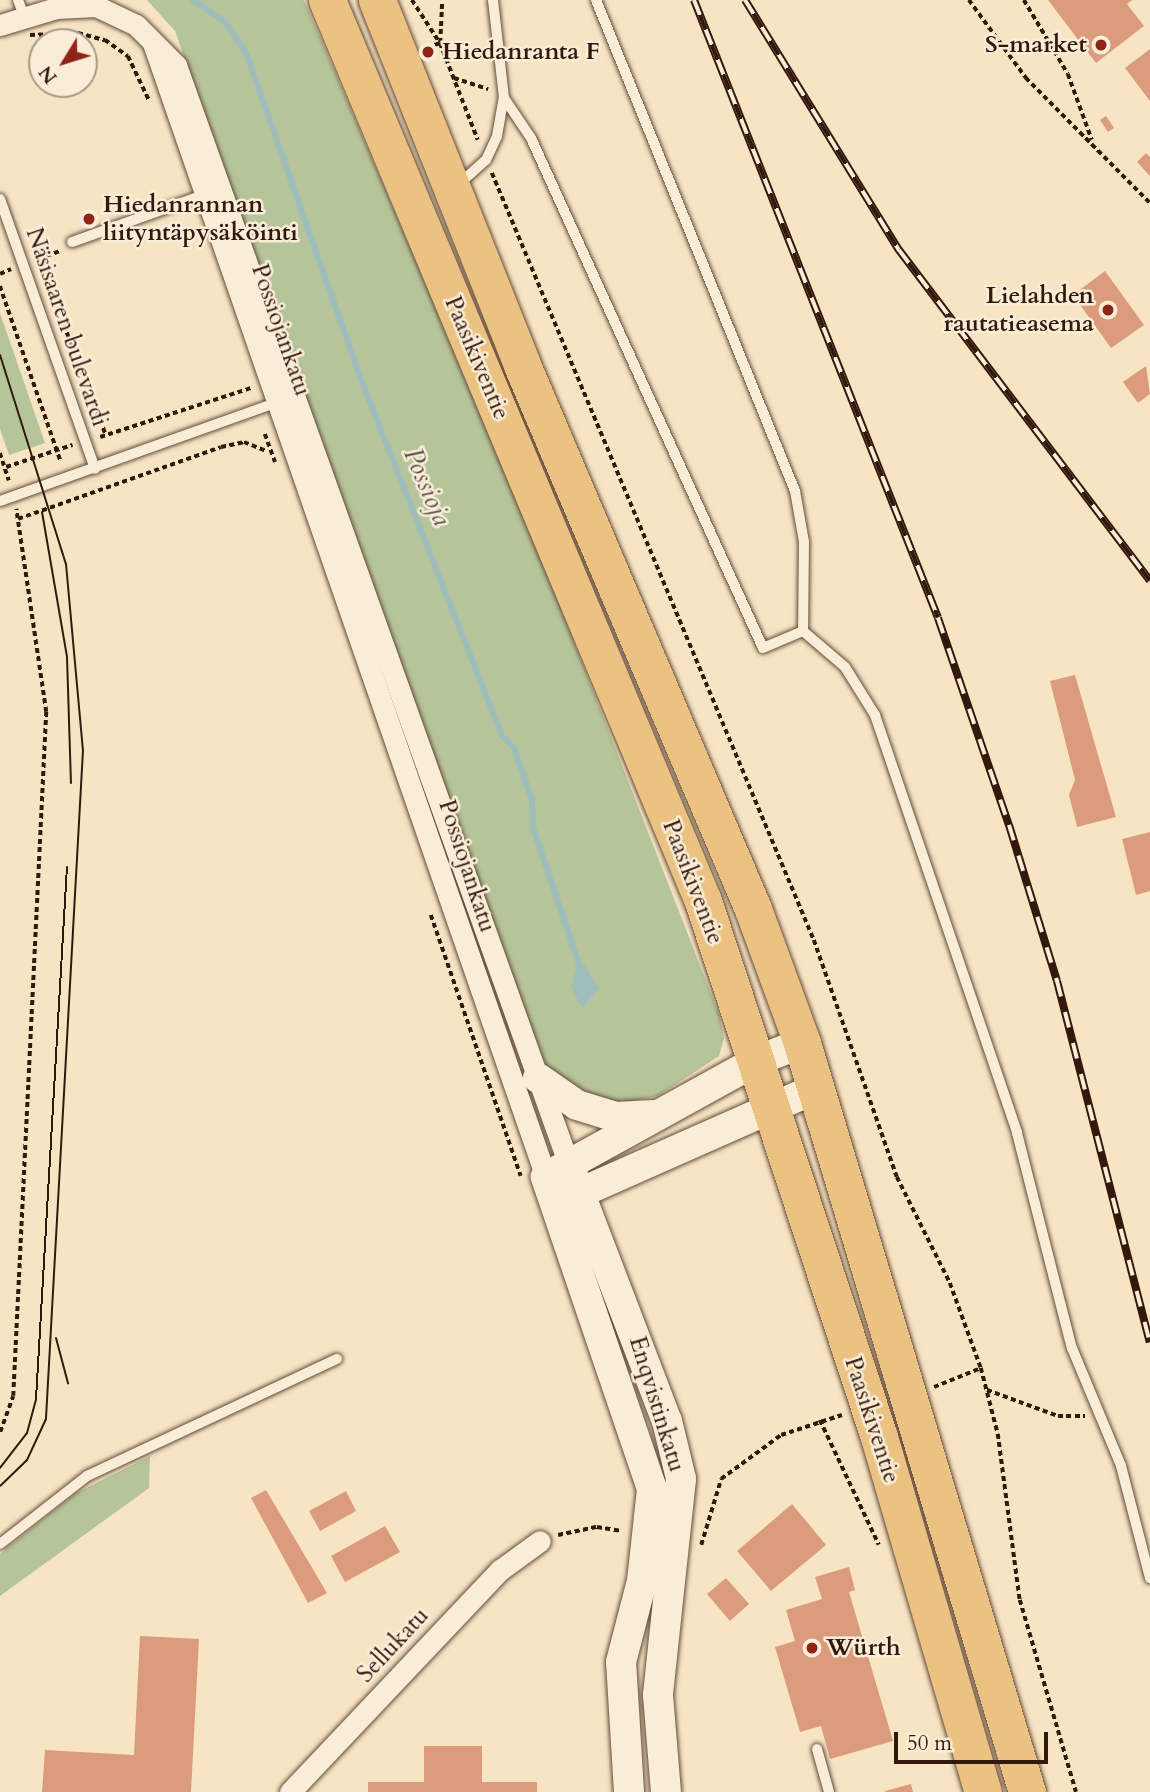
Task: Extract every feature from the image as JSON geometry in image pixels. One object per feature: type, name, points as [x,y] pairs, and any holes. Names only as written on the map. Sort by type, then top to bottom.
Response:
[{"type":"highway","name":"Paasikiventie","points":[[327,0],[703,901],[879,1437],[983,1792]]},
{"type":"highway","name":"Paasikiventie","points":[[377,0],[753,909],[802,1043],[1027,1792]]},
{"type":"main road","points":[[564,1185],[665,1115],[756,1061],[802,1043]]},
{"type":"main road","points":[[538,1078],[577,1105],[616,1116],[665,1115]]},
{"type":"main road","points":[[564,1185],[817,1088]]},
{"type":"main road","name":"Enqvistinkatu","points":[[564,1185],[652,1489],[642,1581],[621,1662],[629,1792]]},
{"type":"main road","name":"Enqvistinkatu","points":[[564,1185],[667,1421],[681,1479],[659,1695],[666,1792]]},
{"type":"street","name":"Possiojankatu","points":[[0,25],[21,8],[96,6],[152,41],[176,65],[213,191],[564,1185]]},
{"type":"street","name":"Possiojankatu","points":[[286,399],[538,1078],[564,1185]]},
{"type":"street","name":"Sellukatu","points":[[290,1792],[492,1579],[540,1541]]},
{"type":"lane","points":[[453,189],[486,160],[504,98],[494,0]]},
{"type":"lane","points":[[596,0],[795,491],[804,542],[803,631]]},
{"type":"lane","points":[[504,98],[537,151],[763,648],[803,631]]},
{"type":"lane","points":[[72,242],[213,191]]},
{"type":"lane","name":"Näsisaaren bulevardi","points":[[0,199],[95,469]]},
{"type":"lane","points":[[0,501],[286,399]]},
{"type":"lane","points":[[803,631],[845,667],[875,715],[1017,1133],[1045,1253],[1098,1416],[1121,1466],[1150,1577]]},
{"type":"lane","points":[[0,1544],[88,1476],[337,1360]]},
{"type":"lane","points":[[817,1749],[829,1792]]},
{"type":"path","points":[[412,0],[440,43],[486,160],[814,940],[897,1177],[950,1283],[987,1390],[1020,1600],[1076,1792]]},
{"type":"path","points":[[440,43],[442,0]]},
{"type":"path","points":[[969,0],[1026,78],[1150,203]]},
{"type":"path","points":[[1024,0],[1068,74],[1092,142]]},
{"type":"path","points":[[21,8],[32,39],[78,33],[118,47],[139,73],[153,111]]},
{"type":"path","points":[[426,48],[440,43]]},
{"type":"path","points":[[454,78],[504,98]]},
{"type":"path","points":[[38,258],[43,271]]},
{"type":"path","points":[[48,284],[106,435]]},
{"type":"path","points":[[0,286],[56,451]]},
{"type":"path","points":[[5,467],[251,388]]},
{"type":"path","points":[[18,519],[221,447],[244,442],[266,451]]},
{"type":"path","points":[[0,453],[18,519],[46,712],[13,1396],[0,1432]]},
{"type":"path","points":[[929,1389],[981,1368]]},
{"type":"path","points":[[987,1390],[1058,1416],[1098,1416]]},
{"type":"path","points":[[698,1552],[721,1479],[781,1435],[820,1420],[855,1412]]},
{"type":"path","points":[[820,1420],[881,1550]]},
{"type":"path","points":[[540,1541],[586,1528],[623,1531]]},
{"type":"green space","points":[[147,0],[304,0],[522,509],[719,1014],[724,1038],[719,1056],[658,1096],[614,1104],[571,1089],[542,1063],[175,31]]},
{"type":"green space","points":[[0,313],[45,443],[9,455],[0,429]]},
{"type":"green space","points":[[150,1456],[149,1488],[0,1596],[0,1554],[76,1493]]},
{"type":"water","points":[[584,964],[599,989],[582,1008],[571,987],[577,965]]},
{"type":"building","name":"S-market","points":[[1048,0],[1132,0],[1127,4],[1144,26],[1096,63]]},
{"type":"building","points":[[1150,49],[1150,101],[1125,68]]},
{"type":"building","points":[[1106,116],[1114,128],[1108,132],[1100,120]]},
{"type":"building","points":[[1146,153],[1150,157],[1150,176],[1137,162]]},
{"type":"building","name":"Lielahden rautatieasema","points":[[1105,271],[1144,325],[1111,348],[1073,295]]},
{"type":"building","points":[[1146,366],[1150,394],[1138,403],[1123,382]]},
{"type":"building","points":[[1075,675],[1116,817],[1077,827],[1069,795],[1075,780],[1050,681]]},
{"type":"building","points":[[1150,832],[1150,891],[1136,895],[1122,839]]},
{"type":"building","points":[[266,1490],[327,1593],[308,1603],[251,1498]]},
{"type":"building","points":[[346,1491],[356,1511],[320,1531],[309,1511]]},
{"type":"building","points":[[792,1504],[826,1545],[771,1591],[737,1551]]},
{"type":"building","points":[[385,1526],[400,1552],[345,1582],[331,1556]]},
{"type":"building","points":[[849,1567],[855,1590],[849,1592],[893,1741],[830,1759],[821,1726],[800,1732],[775,1647],[795,1641],[786,1610],[822,1599],[815,1577]]},
{"type":"building","points":[[726,1578],[749,1604],[730,1621],[707,1594]]},
{"type":"building","points":[[140,1636],[199,1639],[191,1792],[42,1792],[45,1750],[134,1755]]},
{"type":"building","points":[[424,1746],[482,1746],[482,1782],[537,1782],[537,1792],[368,1792],[368,1782],[424,1782]]},
{"type":"building","points":[[911,1784],[913,1792],[885,1792],[885,1791]]},
{"type":"waterway","name":"Possioja","points":[[193,0],[223,20],[245,50],[362,382],[502,736],[514,748],[532,800],[533,828],[581,970]]},
{"type":"tram line","points":[[0,355],[66,564],[83,750],[46,1419],[27,1460],[0,1486]]},
{"type":"tram line","points":[[42,512],[67,657],[71,783]]},
{"type":"tram line","points":[[0,1468],[27,1433],[36,1399],[67,867]]},
{"type":"tram line","points":[[56,1338],[68,1383]]},
{"type":"railway","points":[[694,0],[938,618],[1009,825],[1057,981],[1150,1342]]},
{"type":"railway","points":[[745,0],[899,250],[1150,581]]},
{"type":"place","name":"S-market","points":[[1101,45]]},
{"type":"place","name":"Hiedanranta F","points":[[428,52]]},
{"type":"place","name":"Hiedanrannan liityntäpysäköinti","points":[[89,219]]},
{"type":"place","name":"Lielahden rautatieasema","points":[[1108,310]]},
{"type":"place","name":"Würth","points":[[812,1648]]}]
